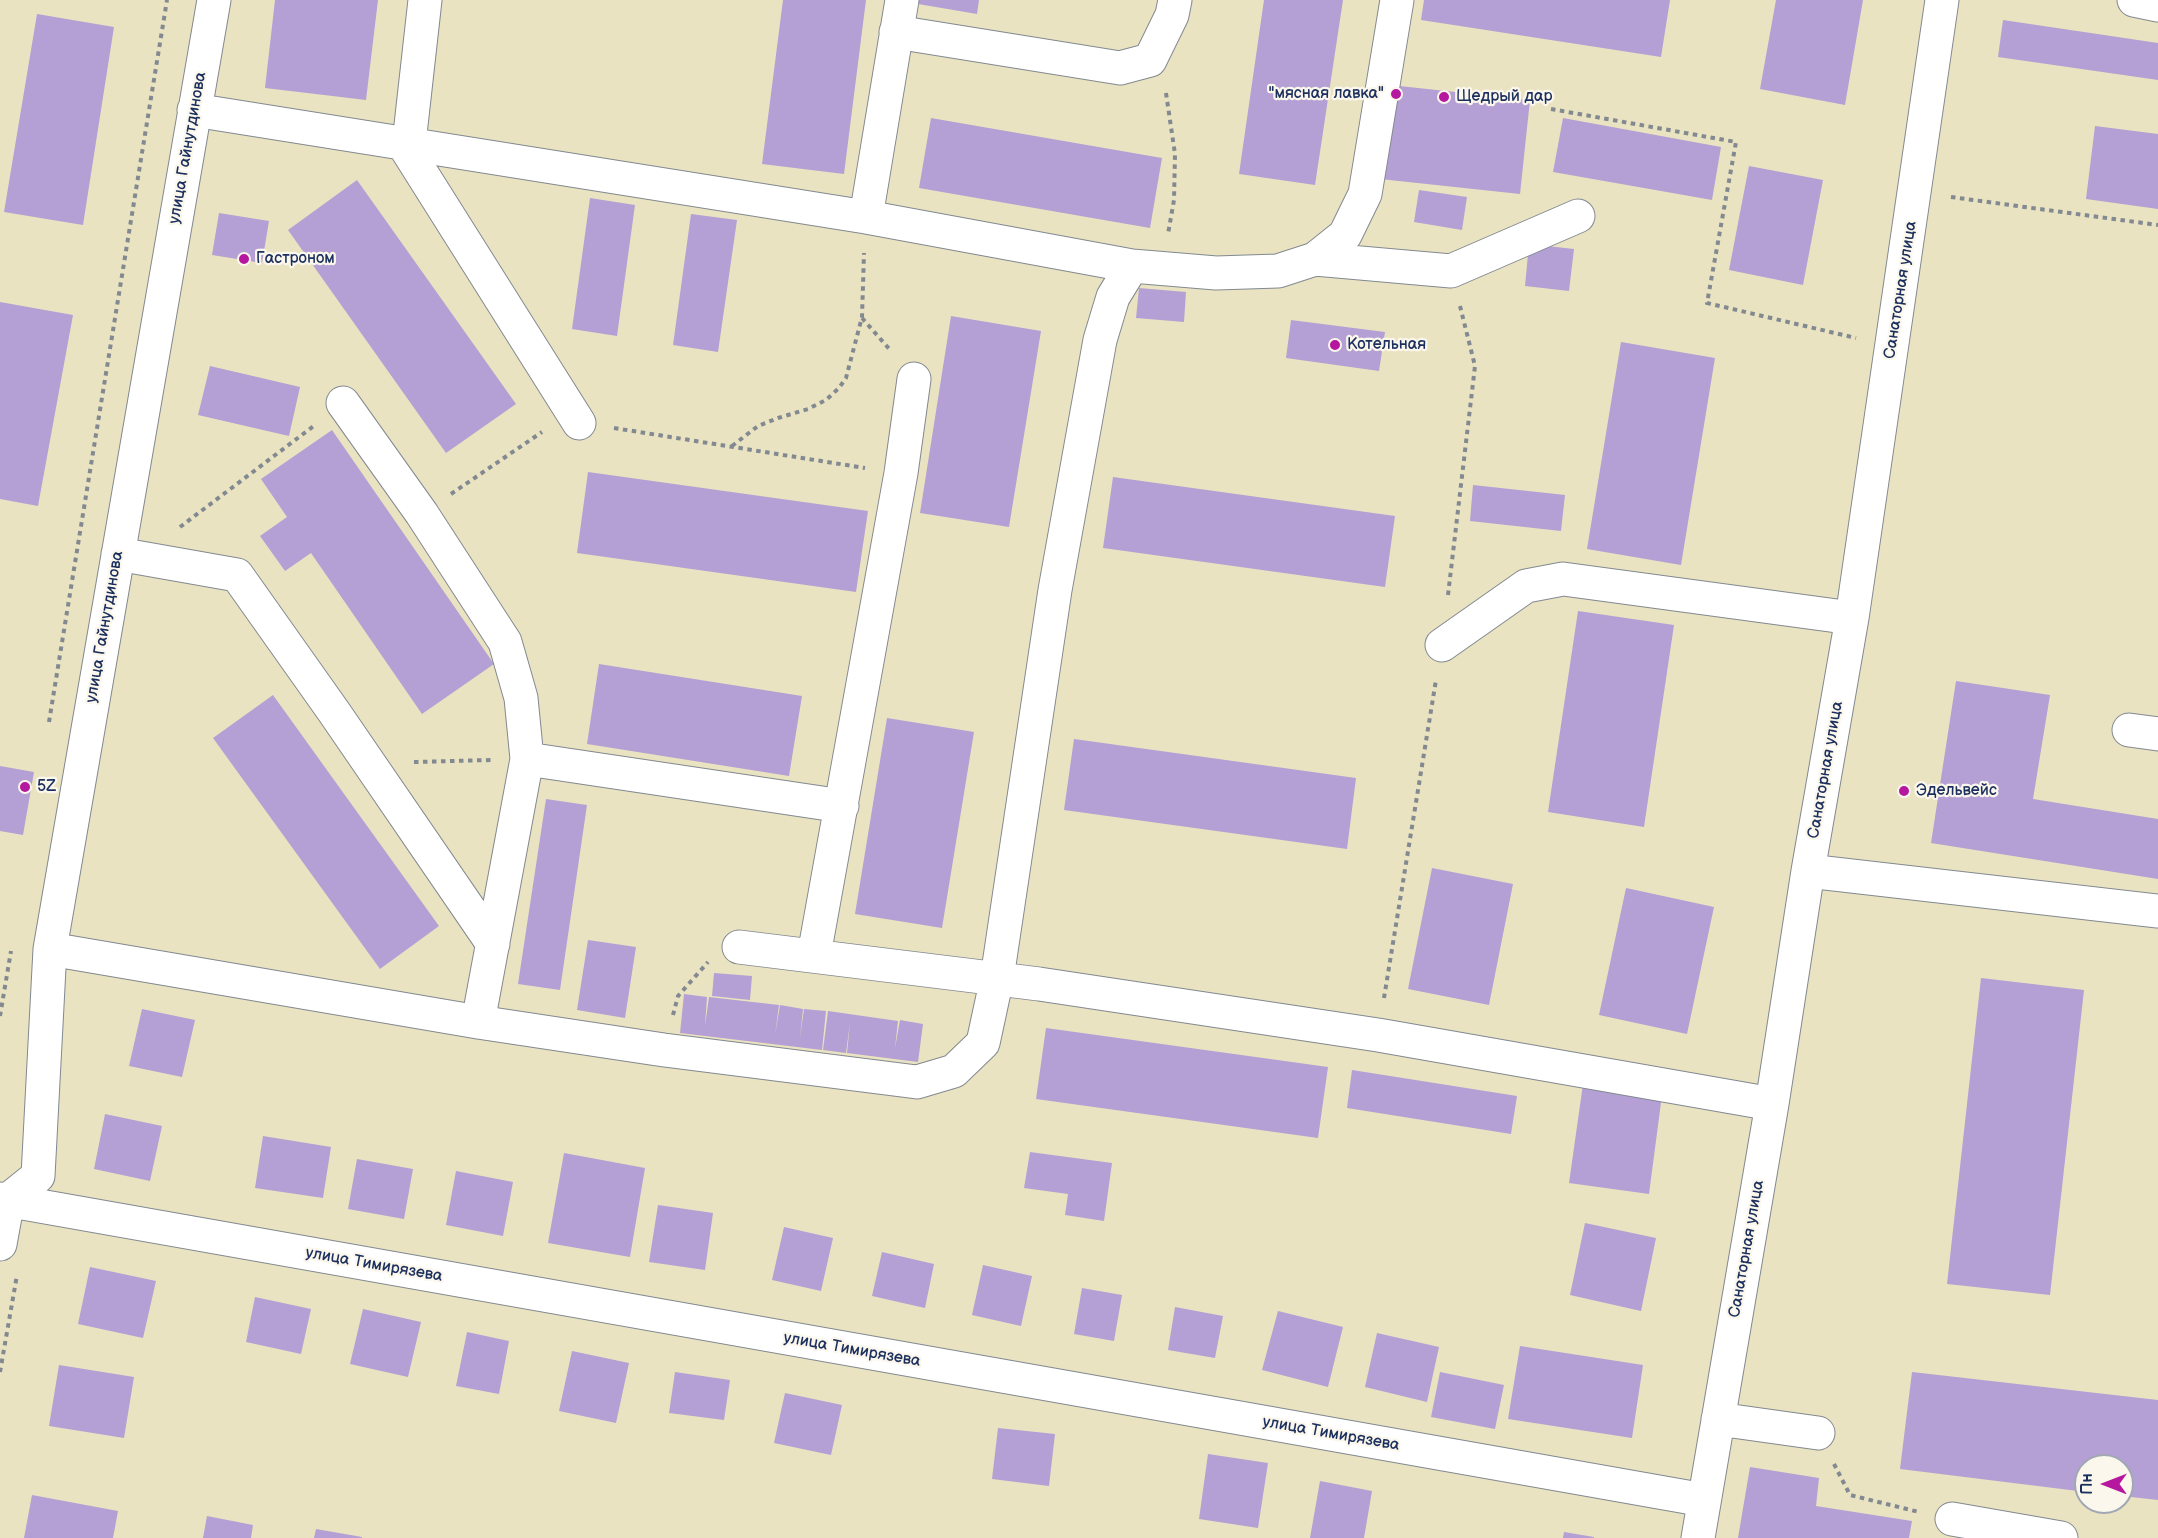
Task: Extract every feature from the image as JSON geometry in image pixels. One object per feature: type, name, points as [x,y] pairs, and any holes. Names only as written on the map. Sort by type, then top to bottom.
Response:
[{"type":"street","name":"улица Гайнутдинова","points":[[4,1200],[38,1176],[50,949],[129,555],[194,110],[214,0]]},
{"type":"street","points":[[425,0],[405,143],[579,423]]},
{"type":"street","points":[[866,217],[902,0]]},
{"type":"street","points":[[896,32],[1120,68],[1150,60],[1172,15],[1174,0]]},
{"type":"street","points":[[194,110],[866,217],[1132,266],[1216,273],[1278,271],[1315,259],[1345,236],[1365,194],[1397,0]]},
{"type":"street","name":"Санаторная улица","points":[[1698,1538],[1852,618],[1942,0]]},
{"type":"street","points":[[2134,0],[2158,5]]},
{"type":"street","points":[[1315,259],[1451,272],[1578,216]]},
{"type":"street","points":[[50,949],[478,1022],[664,1050],[917,1082],[954,1071],[983,1043],[997,978],[1055,590],[1100,340],[1113,297],[1132,266]]},
{"type":"street","points":[[814,955],[901,473],[914,379]]},
{"type":"street","points":[[343,403],[422,514],[505,642],[522,698],[527,759],[478,1022]]},
{"type":"street","points":[[129,555],[237,575],[493,944]]},
{"type":"street","points":[[1442,645],[1526,586],[1563,579],[1852,618]]},
{"type":"street","points":[[527,759],[842,806]]},
{"type":"street","points":[[1808,871],[2158,911]]},
{"type":"street","points":[[739,947],[997,978],[1378,1035],[1772,1104]]},
{"type":"street","points":[[0,1244],[4,1200]]},
{"type":"street","name":"улица Тимирязева","points":[[4,1200],[1704,1500]]},
{"type":"street","points":[[1718,1419],[1818,1433]]},
{"type":"street","points":[[1954,1532],[2061,1538]]},
{"type":"path","points":[[49,722],[167,0]]},
{"type":"path","points":[[1132,266],[1159,249],[1168,234],[1174,200],[1175,154],[1168,96],[1150,60]]},
{"type":"path","points":[[1551,109],[1736,142],[1707,303],[1892,346]]},
{"type":"path","points":[[1915,193],[2158,225]]},
{"type":"path","points":[[732,447],[758,426],[808,409],[826,400],[846,378],[862,317],[866,217]]},
{"type":"path","points":[[1378,1035],[1442,645],[1475,366],[1451,272]]},
{"type":"path","points":[[862,317],[914,379]]},
{"type":"path","points":[[129,555],[343,403]]},
{"type":"path","points":[[422,514],[558,421],[901,473]]},
{"type":"path","points":[[369,764],[527,759]]},
{"type":"path","points":[[0,1016],[12,945]]},
{"type":"path","points":[[664,1050],[678,996],[716,954],[739,947]]},
{"type":"path","points":[[1818,1433],[1850,1495],[1954,1532]]},
{"type":"building","points":[[275,0],[378,0],[366,100],[265,88]]},
{"type":"building","points":[[783,0],[866,0],[844,174],[762,164]]},
{"type":"building","points":[[918,0],[979,0],[977,14],[918,4]]},
{"type":"building","points":[[1264,0],[1343,0],[1315,185],[1239,174]]},
{"type":"building","points":[[1424,0],[1670,0],[1661,57],[1421,20]]},
{"type":"building","points":[[1776,0],[1863,0],[1845,105],[1760,89]]},
{"type":"building","points":[[37,14],[114,27],[83,225],[4,212]]},
{"type":"building","points":[[2003,20],[2158,43],[2158,80],[1998,57]]},
{"type":"building","points":[[1390,85],[1530,100],[1520,194],[1380,179]]},
{"type":"building","points":[[931,118],[1162,158],[1150,228],[919,188]]},
{"type":"building","points":[[1563,118],[1721,147],[1712,200],[1553,172]]},
{"type":"building","points":[[2095,126],[2158,134],[2158,209],[2086,199]]},
{"type":"building","points":[[1749,166],[1823,180],[1803,285],[1729,270]]},
{"type":"building","points":[[357,180],[516,404],[446,453],[288,230]]},
{"type":"building","points":[[1419,190],[1467,197],[1462,230],[1414,222]]},
{"type":"building","points":[[590,198],[635,205],[617,336],[572,329]]},
{"type":"building","points":[[219,213],[269,221],[262,263],[212,255]]},
{"type":"building","points":[[691,214],[737,220],[718,352],[673,345]]},
{"type":"building","points":[[1529,244],[1574,249],[1569,291],[1525,286]]},
{"type":"building","points":[[1139,288],[1186,292],[1184,322],[1136,318]]},
{"type":"building","points":[[0,302],[73,315],[38,506],[0,499]]},
{"type":"building","points":[[951,316],[1041,331],[1009,527],[920,513]]},
{"type":"building","name":"Котельная","points":[[1291,320],[1385,332],[1379,371],[1286,358]]},
{"type":"building","points":[[1621,342],[1715,358],[1681,565],[1587,549]]},
{"type":"building","points":[[210,366],[300,387],[289,436],[198,415]]},
{"type":"building","points":[[332,430],[494,664],[422,714],[311,553],[285,571],[260,536],[287,517],[261,479]]},
{"type":"building","points":[[588,472],[868,511],[856,592],[577,553]]},
{"type":"building","points":[[1113,477],[1395,516],[1385,587],[1103,548]]},
{"type":"building","points":[[1473,485],[1565,495],[1561,531],[1470,521]]},
{"type":"building","points":[[1578,611],[1674,625],[1644,827],[1548,812]]},
{"type":"building","points":[[599,664],[802,696],[789,776],[587,744]]},
{"type":"building","points":[[1956,681],[2050,695],[2033,799],[2158,819],[2158,879],[1931,843]]},
{"type":"building","points":[[273,695],[439,926],[380,969],[213,738]]},
{"type":"building","points":[[887,718],[974,732],[942,928],[855,914]]},
{"type":"building","points":[[1074,739],[1356,778],[1347,849],[1064,810]]},
{"type":"building","points":[[0,766],[34,772],[23,835],[0,831]]},
{"type":"building","points":[[546,799],[587,805],[560,990],[518,984]]},
{"type":"building","points":[[1432,868],[1513,884],[1489,1005],[1408,989]]},
{"type":"building","points":[[1626,888],[1714,907],[1687,1034],[1599,1015]]},
{"type":"building","points":[[588,940],[636,947],[625,1018],[577,1010]]},
{"type":"building","points":[[714,973],[752,976],[750,1000],[712,996]]},
{"type":"building","points":[[1981,978],[2084,990],[2050,1295],[1947,1284]]},
{"type":"building","points":[[684,994],[707,997],[705,1026],[709,997],[779,1005],[775,1035],[780,1005],[803,1009],[800,1038],[804,1009],[826,1011],[822,1050],[680,1033]]},
{"type":"building","points":[[142,1009],[195,1020],[182,1077],[129,1066]]},
{"type":"building","points":[[828,1011],[898,1021],[895,1048],[900,1020],[923,1024],[918,1062],[847,1053],[850,1023],[846,1053],[823,1050]]},
{"type":"building","points":[[1046,1028],[1328,1067],[1318,1138],[1036,1099]]},
{"type":"building","points":[[1352,1070],[1517,1096],[1511,1134],[1347,1108]]},
{"type":"building","points":[[1583,1084],[1662,1095],[1649,1194],[1569,1183]]},
{"type":"building","points":[[105,1114],[162,1126],[150,1181],[94,1169]]},
{"type":"building","points":[[263,1136],[331,1147],[323,1198],[255,1188]]},
{"type":"building","points":[[1030,1152],[1112,1163],[1104,1221],[1065,1215],[1068,1194],[1024,1188]]},
{"type":"building","points":[[564,1153],[645,1168],[630,1257],[548,1243]]},
{"type":"building","points":[[357,1159],[413,1169],[404,1219],[348,1209]]},
{"type":"building","points":[[456,1171],[513,1182],[503,1236],[446,1225]]},
{"type":"building","points":[[658,1205],[713,1213],[705,1270],[649,1262]]},
{"type":"building","points":[[1585,1223],[1656,1238],[1641,1311],[1570,1295]]},
{"type":"building","points":[[784,1227],[833,1238],[821,1291],[772,1280]]},
{"type":"building","points":[[882,1252],[934,1264],[925,1308],[872,1296]]},
{"type":"building","points":[[983,1265],[1032,1276],[1021,1326],[972,1315]]},
{"type":"building","points":[[90,1267],[156,1281],[143,1338],[78,1324]]},
{"type":"building","points":[[1082,1288],[1122,1295],[1114,1341],[1074,1334]]},
{"type":"building","points":[[255,1297],[311,1309],[301,1354],[246,1342]]},
{"type":"building","points":[[1175,1307],[1223,1316],[1215,1358],[1168,1350]]},
{"type":"building","points":[[363,1309],[421,1322],[408,1377],[350,1364]]},
{"type":"building","points":[[1278,1311],[1343,1327],[1328,1387],[1262,1370]]},
{"type":"building","points":[[467,1332],[509,1341],[499,1394],[456,1386]]},
{"type":"building","points":[[1377,1333],[1439,1347],[1427,1402],[1365,1387]]},
{"type":"building","points":[[1520,1346],[1643,1365],[1632,1438],[1508,1419]]},
{"type":"building","points":[[572,1351],[629,1363],[616,1423],[559,1411]]},
{"type":"building","points":[[59,1365],[134,1377],[124,1438],[49,1426]]},
{"type":"building","points":[[675,1372],[730,1380],[724,1420],[669,1413]]},
{"type":"building","points":[[1440,1372],[1504,1385],[1495,1429],[1431,1417]]},
{"type":"building","points":[[1912,1372],[2158,1400],[2158,1500],[2134,1497],[2134,1454],[2074,1454],[2074,1491],[1900,1469]]},
{"type":"building","points":[[785,1393],[842,1405],[831,1455],[774,1443]]},
{"type":"building","points":[[998,1428],[1055,1434],[1049,1486],[992,1479]]},
{"type":"building","points":[[1208,1454],[1268,1463],[1258,1528],[1199,1519]]},
{"type":"building","points":[[1750,1467],[1819,1478],[1816,1506],[1912,1521],[1909,1538],[1738,1538]]},
{"type":"building","points":[[1320,1481],[1372,1491],[1364,1538],[1310,1538]]},
{"type":"building","points":[[32,1495],[118,1511],[113,1538],[24,1538]]},
{"type":"building","points":[[207,1516],[253,1525],[251,1538],[203,1538]]},
{"type":"building","points":[[316,1529],[362,1537],[362,1538],[314,1538]]},
{"type":"building","points":[[1564,1532],[1594,1537],[1594,1538],[1563,1538]]},
{"type":"place","name":"\"мясная лавка\"","points":[[1396,94]]},
{"type":"place","name":"Щедрый дар","points":[[1444,97]]},
{"type":"place","name":"Гастроном","points":[[244,259]]},
{"type":"place","name":"Котельная","points":[[1335,345]]},
{"type":"place","name":"5Z","points":[[25,787]]},
{"type":"place","name":"Эдельвейс","points":[[1904,791]]}]
